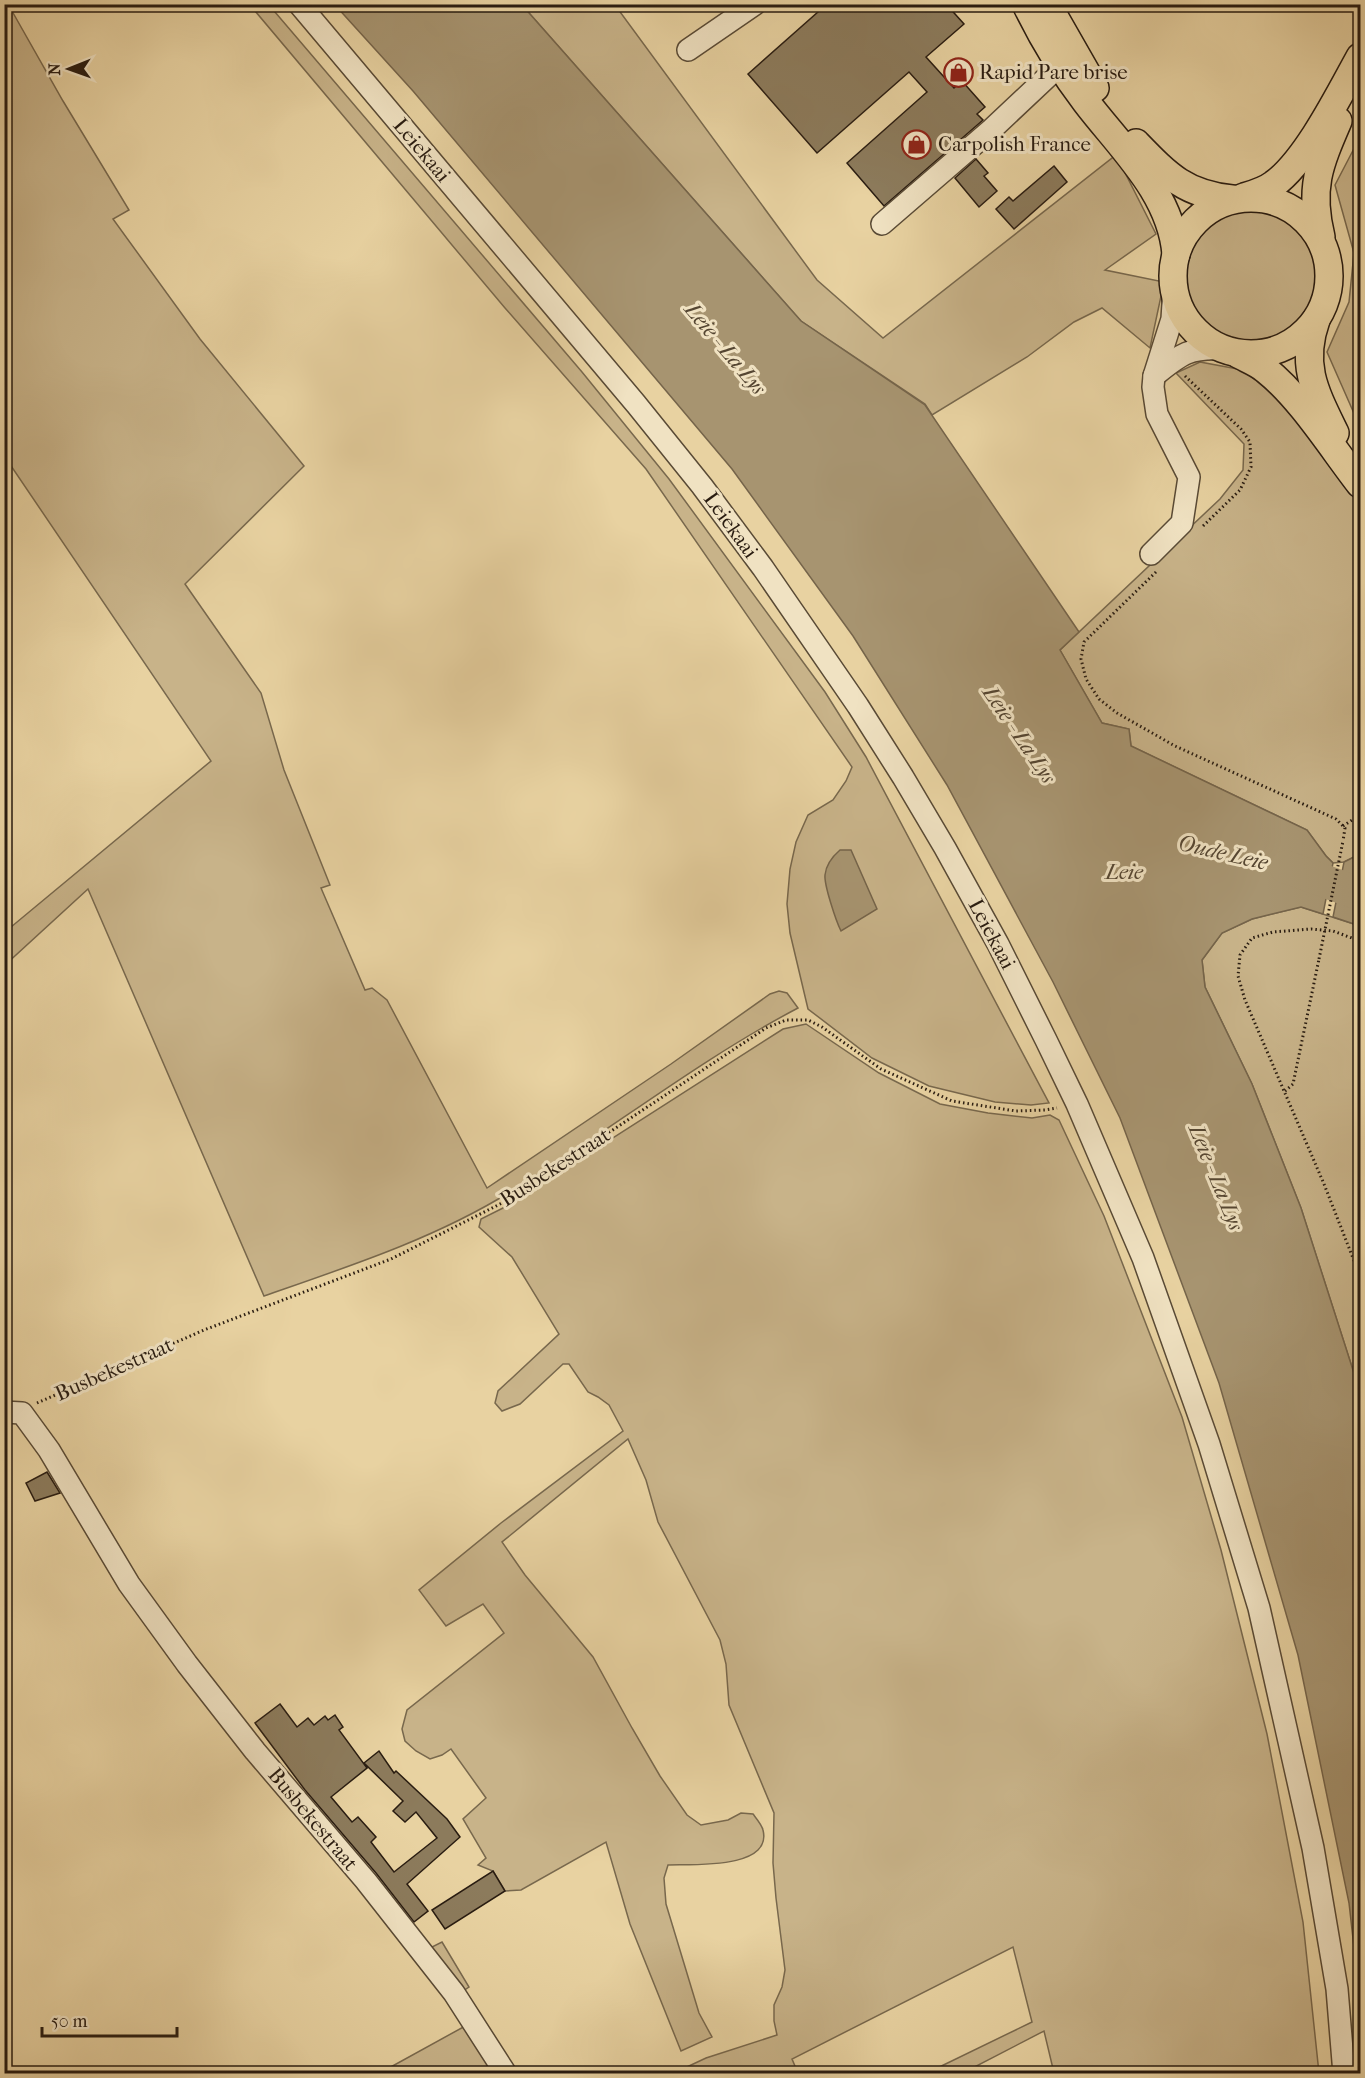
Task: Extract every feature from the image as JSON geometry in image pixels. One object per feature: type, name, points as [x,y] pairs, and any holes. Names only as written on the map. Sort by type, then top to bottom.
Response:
[{"type":"main road","points":[[1026,4],[1060,65],[1132,159],[1158,198],[1172,227],[1176,254]]},
{"type":"main road","points":[[1047,4],[1093,85],[1134,142],[1182,185],[1201,194],[1268,199],[1290,207],[1308,222],[1322,241]]},
{"type":"main road","points":[[1360,57],[1321,125],[1275,184],[1265,190],[1216,206],[1201,215],[1186,232],[1173,265],[1176,300],[1187,321],[1203,338],[1265,369],[1280,382],[1360,483]]},
{"type":"main road","points":[[1360,70],[1328,145],[1317,178],[1315,214],[1329,263],[1329,287],[1308,349],[1311,374],[1327,417],[1360,483]]},
{"type":"main road","points":[[1228,351],[1257,354],[1280,349],[1300,337],[1316,320]]},
{"type":"street","name":"Leiekaai","points":[[299,4],[636,404],[702,486],[763,568],[858,706],[945,848],[998,944],[1077,1104],[1143,1258],[1209,1444],[1259,1608],[1313,1848],[1337,1989],[1344,2073]]},
{"type":"street","points":[[688,50],[755,4]]},
{"type":"street","points":[[882,224],[992,129],[1060,65]]},
{"type":"street","points":[[1156,561],[1182,524],[1189,477],[1157,414],[1153,387],[1162,369],[1172,319],[1174,288]]},
{"type":"street","points":[[1162,369],[1181,354],[1188,352],[1209,348],[1228,351]]},
{"type":"street","name":"Busbekestraat","points":[[13,1413],[49,1450],[129,1584],[187,1664],[255,1751],[366,1881],[454,1993],[506,2073]]},
{"type":"path","points":[[1162,369],[1227,416],[1250,442],[1251,467],[1240,490],[1194,535]]},
{"type":"path","points":[[1156,561],[1084,642],[1081,659],[1086,679],[1099,699],[1117,713],[1175,747],[1336,819],[1345,828],[1293,1084],[1285,1091]]},
{"type":"path","points":[[1343,826],[1360,815]]},
{"type":"path","points":[[1360,941],[1333,931],[1311,929],[1273,932],[1252,938],[1240,955],[1238,976],[1245,1000],[1285,1091],[1360,1276]]},
{"type":"path","name":"Busbekestraat","points":[[13,1413],[204,1330],[391,1259],[495,1207],[766,1028],[786,1020],[808,1020],[822,1027],[881,1069],[952,1101],[1016,1111],[1045,1110],[1077,1104]]},
{"type":"shaded area","points":[[8,4],[129,210],[113,219],[200,339],[304,466],[185,584],[261,693],[284,770],[330,885],[321,888],[365,990],[372,988],[387,1000],[487,1188],[770,994],[779,991],[787,993],[798,1008],[724,1051],[546,1169],[481,1209],[390,1251],[264,1296],[88,889],[5,965],[5,932],[211,761],[5,457],[4,5]]},
{"type":"shaded area","points":[[250,5],[269,5],[582,372],[669,479],[825,692],[866,757],[1049,1103],[1031,1105],[995,1102],[929,1086],[872,1058],[808,1009],[790,933],[787,904],[790,869],[796,842],[808,815],[833,800],[852,767],[646,469],[505,308]]},
{"type":"shaded area","points":[[522,5],[615,5],[817,280],[883,338],[1116,155],[1156,234],[1105,270],[1164,282],[1150,348],[1102,308],[1074,322],[1027,357],[932,415],[925,404],[801,321]]},
{"type":"shaded area","points":[[1360,137],[1360,427],[1327,352],[1349,302],[1354,253],[1335,185]]},
{"type":"shaded area","points":[[1251,209],[1277,214],[1298,229],[1313,250],[1318,276],[1313,302],[1298,323],[1277,338],[1251,343],[1225,338],[1204,323],[1189,302],[1184,276],[1189,250],[1204,229],[1225,214]]},
{"type":"shaded area","points":[[1200,362],[1243,370],[1291,409],[1360,505],[1360,854],[1344,862],[1333,863],[1307,830],[1131,746],[1129,729],[1102,723],[1060,650],[1220,499],[1243,470],[1244,444],[1176,373]]},
{"type":"shaded area","points":[[1301,907],[1360,926],[1360,1392],[1301,1208],[1252,1084],[1205,987],[1202,960],[1222,933],[1252,919]]},
{"type":"shaded area","points":[[806,1024],[879,1073],[940,1104],[1032,1118],[1050,1115],[1059,1120],[1104,1216],[1182,1417],[1221,1550],[1267,1734],[1303,1922],[1319,2073],[1054,2073],[1044,2031],[963,2073],[927,2073],[1032,2022],[1013,1947],[792,2059],[798,2073],[674,2073],[706,2058],[777,2035],[774,2005],[782,1987],[785,1970],[773,1863],[774,1813],[729,1705],[726,1664],[720,1640],[658,1522],[646,1480],[628,1439],[502,1542],[525,1575],[593,1657],[660,1776],[687,1815],[701,1825],[728,1820],[741,1813],[753,1814],[763,1830],[763,1843],[755,1852],[743,1858],[710,1864],[668,1865],[664,1878],[666,1904],[699,2013],[712,2037],[681,2051],[630,1924],[606,1842],[521,1890],[505,1891],[493,1871],[478,1865],[486,1858],[463,1819],[486,1798],[451,1749],[430,1759],[405,1741],[402,1729],[407,1710],[504,1633],[483,1604],[446,1626],[419,1590],[501,1523],[623,1431],[609,1405],[588,1392],[569,1364],[563,1364],[520,1404],[502,1411],[495,1403],[498,1391],[559,1334],[512,1257],[479,1227],[481,1219],[505,1207],[783,1029]]},
{"type":"shaded area","points":[[442,1942],[469,1987],[460,1993],[426,1950]]},
{"type":"shaded area","points":[[467,2025],[499,2074],[378,2074]]},
{"type":"water","name":"Leie","points":[[335,5],[522,5],[801,321],[925,405],[1079,632],[1060,650],[1102,723],[1129,729],[1131,746],[1307,830],[1333,863],[1323,914],[1301,907],[1252,919],[1222,933],[1202,960],[1205,987],[1252,1084],[1301,1208],[1360,1392],[1360,2001],[1349,1903],[1298,1655],[1219,1383],[1120,1118],[1053,982],[947,785],[853,636],[732,469],[413,91]]},
{"type":"water","points":[[840,850],[851,850],[877,909],[841,931],[833,912],[825,880],[830,861]]},
{"type":"water","points":[[1360,854],[1360,926],[1333,917],[1344,862]]},
{"type":"building","points":[[827,4],[946,4],[964,24],[926,57],[954,88],[962,81],[985,107],[977,114],[983,120],[884,206],[847,163],[927,92],[909,72],[817,153],[748,74]]},
{"type":"building","points":[[976,159],[988,173],[984,176],[997,191],[979,207],[955,178]]},
{"type":"building","points":[[1054,166],[1067,182],[1014,229],[996,209],[1009,197],[1013,201]]},
{"type":"building","points":[[47,1472],[60,1493],[35,1501],[26,1483]]},
{"type":"building","points":[[280,1704],[297,1727],[308,1718],[314,1725],[325,1716],[328,1720],[335,1715],[343,1727],[339,1730],[367,1768],[331,1797],[352,1822],[358,1817],[376,1837],[371,1842],[394,1872],[437,1838],[416,1812],[405,1822],[393,1811],[403,1801],[364,1763],[379,1751],[394,1773],[396,1771],[447,1819],[460,1837],[407,1884],[428,1911],[414,1922],[376,1873],[305,1790],[255,1723]]},
{"type":"building","points":[[493,1871],[505,1891],[445,1929],[432,1910]]},
{"type":"waterway","name":"Oude Leie","points":[[1286,867],[1360,894]]},
{"type":"place","name":"Rapid Pare brise","points":[[958,72]]},
{"type":"place","name":"Carpolish France","points":[[917,144]]},
{"type":"water label","name":"Leie - La Lys","points":[[726,348]]},
{"type":"water label","name":"Leie - La Lys","points":[[1020,734]]},
{"type":"water label","name":"Leie - La Lys","points":[[1217,1177]]}]
